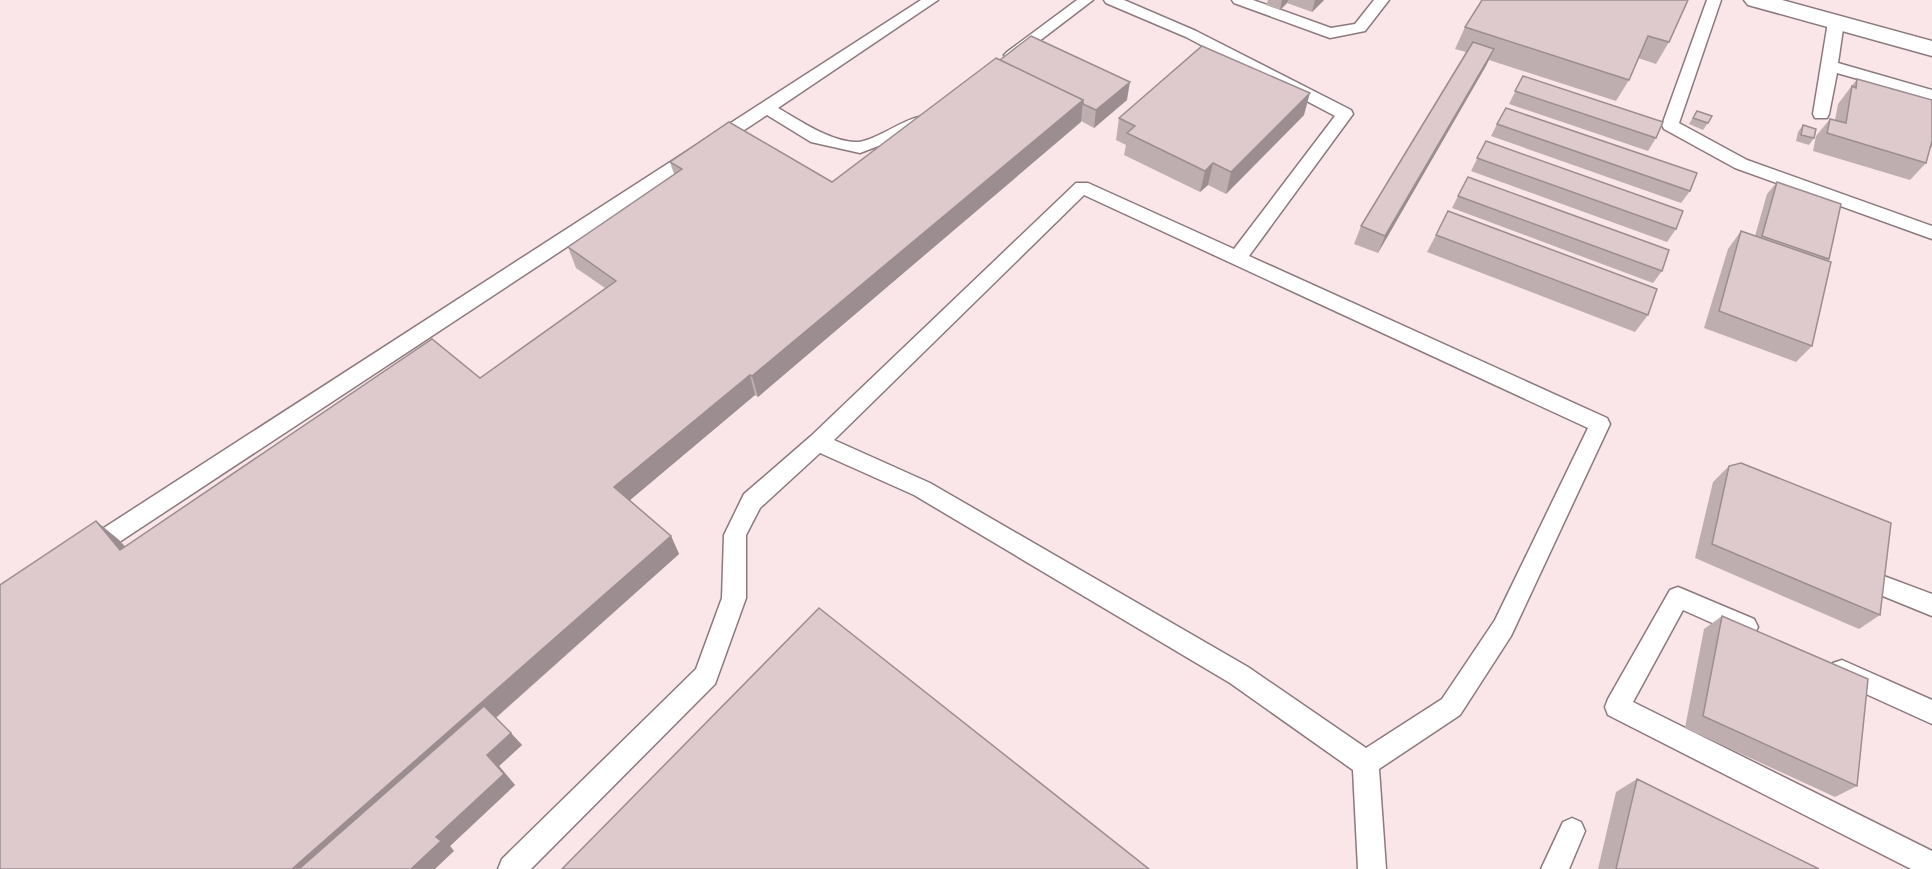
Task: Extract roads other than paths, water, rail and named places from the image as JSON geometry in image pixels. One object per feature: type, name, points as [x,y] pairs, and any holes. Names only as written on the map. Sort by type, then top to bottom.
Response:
[{"type":"street","points":[[1756,0],[1932,49]]},
{"type":"lane","points":[[80,556],[931,0]]},
{"type":"lane","points":[[1000,63],[1086,0]]},
{"type":"lane","points":[[1111,0],[1191,34],[1345,114],[1237,258]]},
{"type":"lane","points":[[1239,0],[1330,33],[1360,28],[1382,0]]},
{"type":"lane","points":[[1714,0],[1670,125],[1741,164],[1932,233]]},
{"type":"lane","points":[[1821,114],[1836,22]]},
{"type":"lane","points":[[1830,66],[1932,95]]},
{"type":"lane","points":[[765,107],[817,138],[860,148],[914,126],[933,112]]},
{"type":"lane","points":[[512,869],[706,676],[734,598],[735,535],[752,501],[818,441],[1082,187],[1600,424],[1503,628],[1451,707],[1366,763]]},
{"type":"lane","points":[[818,441],[922,489],[1137,615],[1239,675],[1366,763]]},
{"type":"lane","points":[[1881,585],[1932,605]]},
{"type":"lane","points":[[1762,635],[1678,597],[1617,707],[1932,865]]},
{"type":"lane","points":[[1826,664],[1932,712]]},
{"type":"lane","points":[[1366,763],[1372,869]]},
{"type":"lane","points":[[1555,869],[1572,831]]}]
